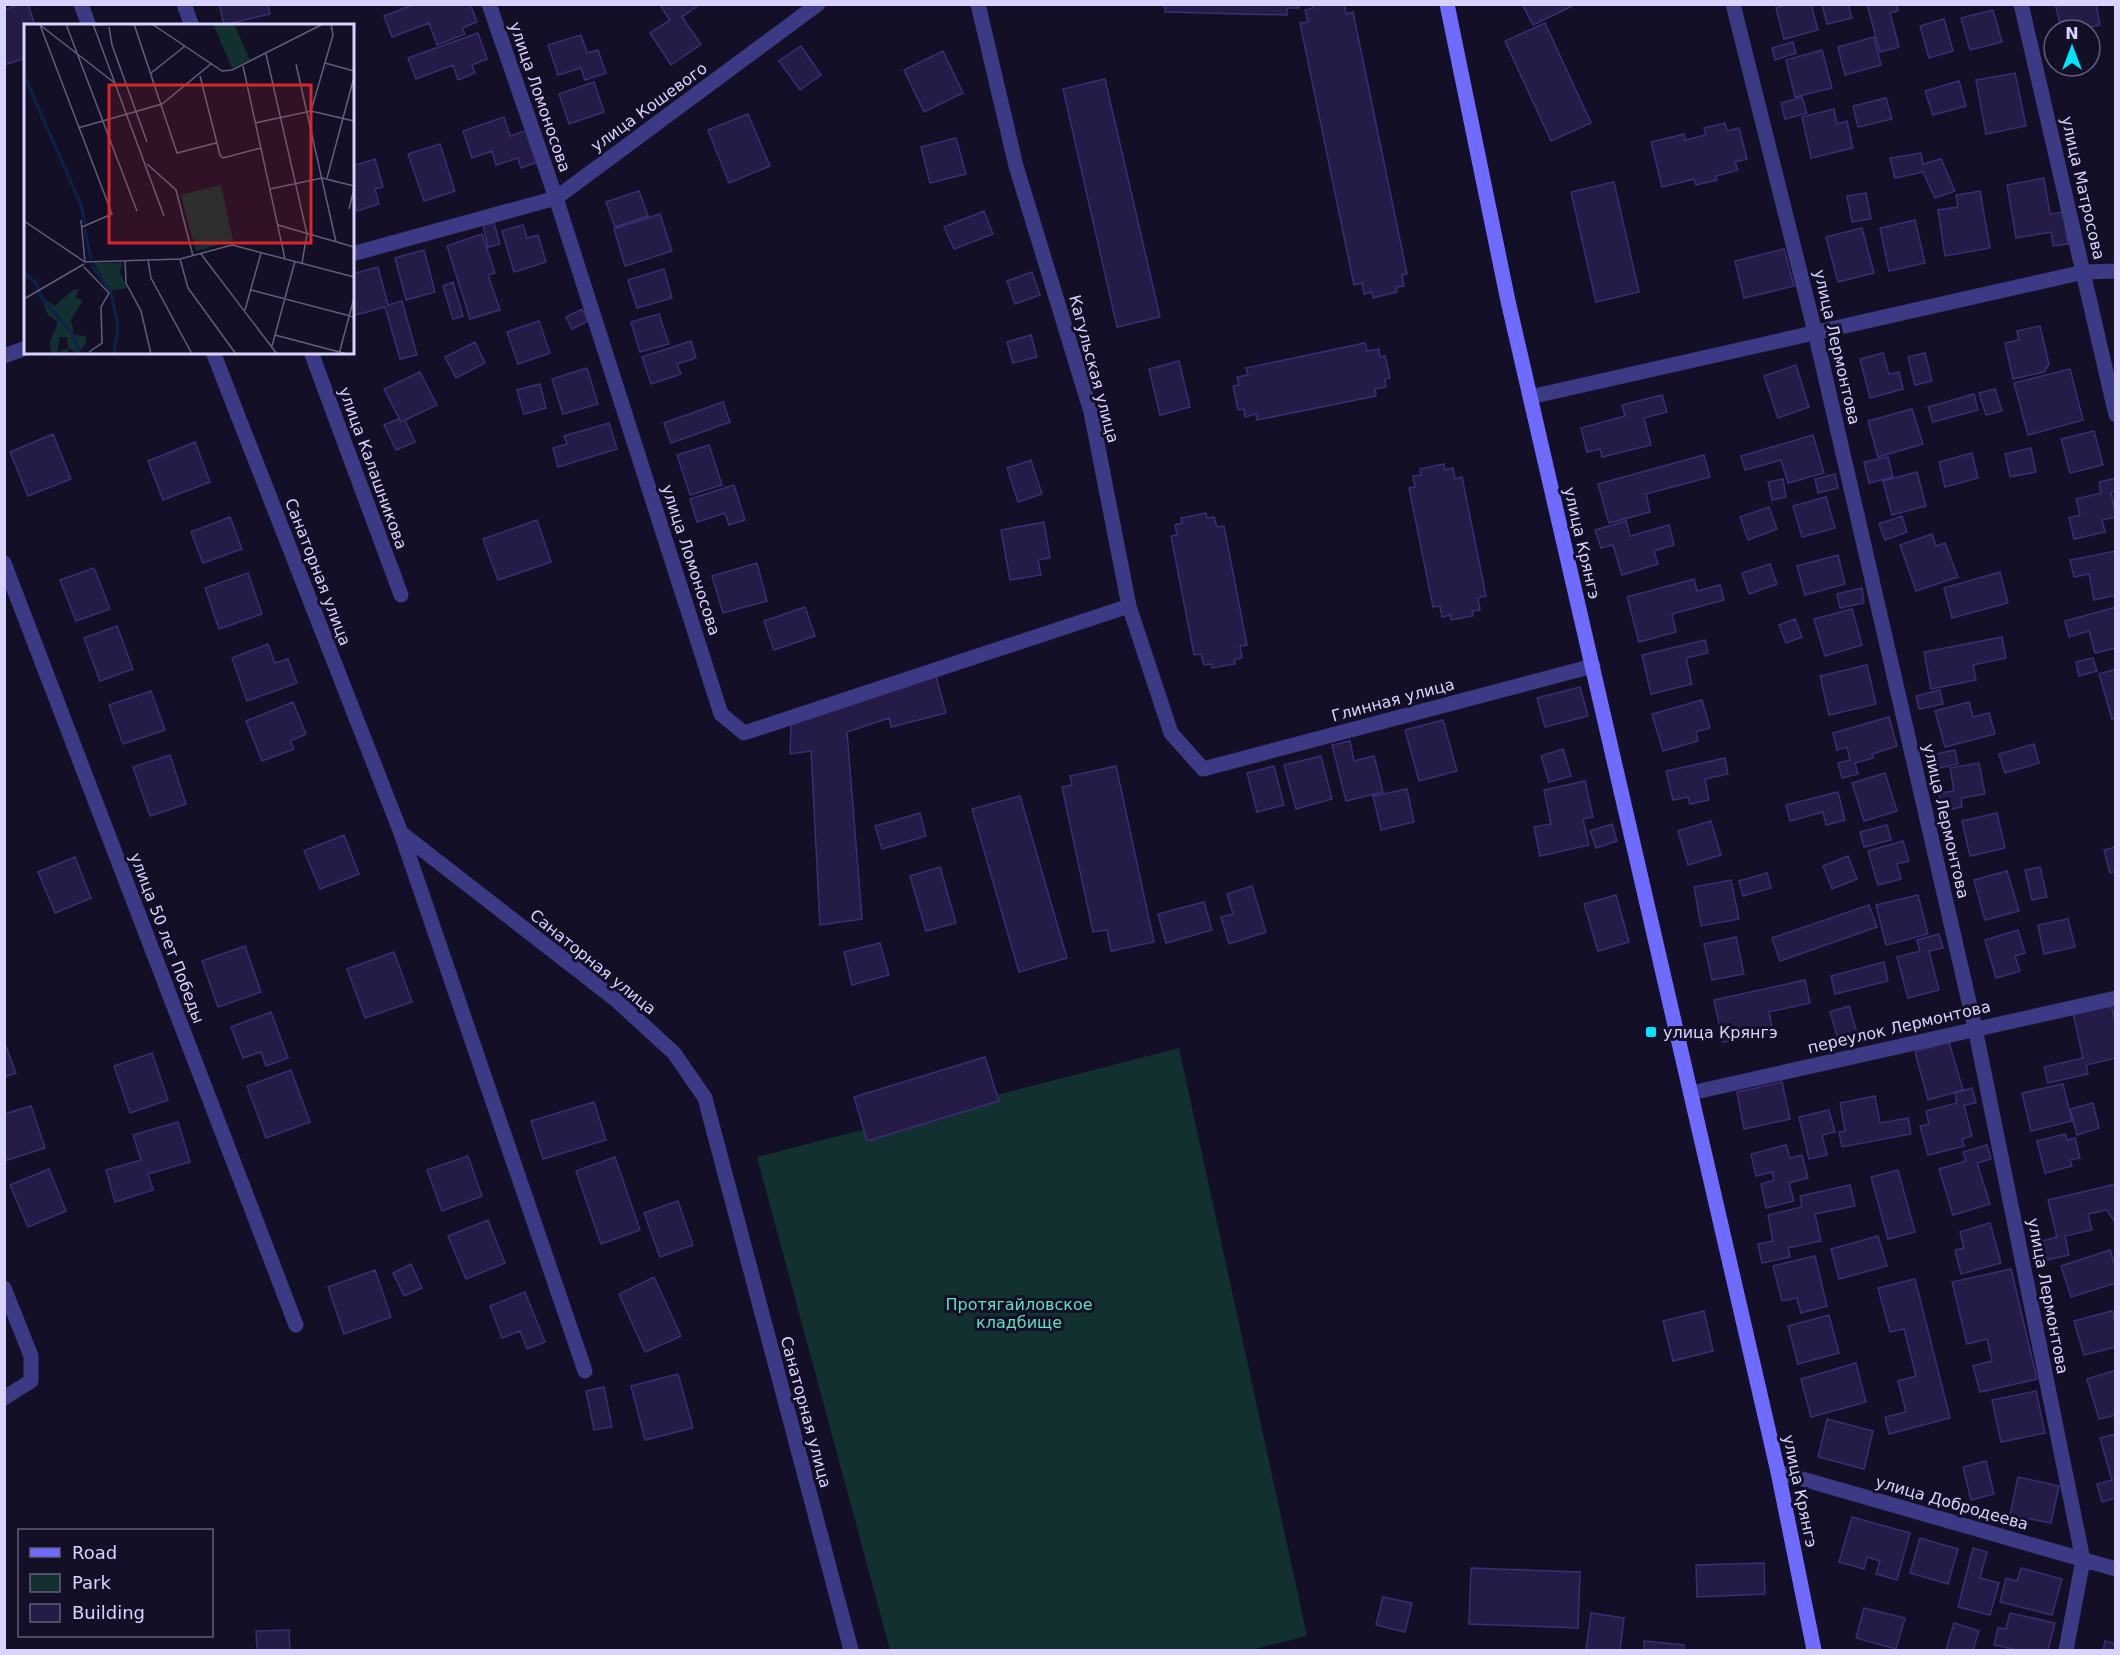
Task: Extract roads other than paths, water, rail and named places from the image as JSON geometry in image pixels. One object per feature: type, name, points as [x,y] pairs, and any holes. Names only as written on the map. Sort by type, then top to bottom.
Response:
[{"type":"street","points":[[81,4],[88,24]]},
{"type":"street","points":[[184,4],[191,24]]},
{"type":"street","name":"улица Ломоносова","points":[[489,4],[556,198],[721,714],[744,733],[1129,606]]},
{"type":"street","name":"улица Кошевого","points":[[354,253],[556,198],[818,4]]},
{"type":"street","name":"Кагульская улица","points":[[978,4],[1016,166],[1091,412],[1129,606],[1171,733],[1203,769]]},
{"type":"street","name":"улица Крянгэ","points":[[1447,4],[1508,301],[1779,1472],[1814,1650]]},
{"type":"street","name":"улица Лермонтова","points":[[1733,4],[1815,332],[1975,1028],[2083,1560],[2066,1650]]},
{"type":"street","name":"улица Матросова","points":[[2021,4],[2115,415]]},
{"type":"street","points":[[1530,397],[2084,272],[2115,271]]},
{"type":"street","points":[[4,356],[24,349]]},
{"type":"street","name":"Санаторная улица","points":[[214,354],[401,833],[615,999],[674,1053],[705,1098],[851,1650]]},
{"type":"street","name":"улица Калашникова","points":[[312,354],[401,595]]},
{"type":"street","name":"улица 50 лет Победы","points":[[4,563],[296,1325]]},
{"type":"street","name":"Глинная улица","points":[[1203,769],[1593,666]]},
{"type":"street","points":[[401,833],[585,1371]]},
{"type":"street","name":"переулок Лермонтова","points":[[1691,1093],[2115,998]]},
{"type":"street","points":[[4,1288],[31,1356],[31,1381],[4,1398]]},
{"type":"street","name":"улица Добродеева","points":[[1779,1472],[2115,1569]]},
{"type":"place","name":"улица Крянгэ","points":[[1651,1032]]},
{"type":"park label","name":"Протягайловское кладбище","points":[[1019,1313]]}]
